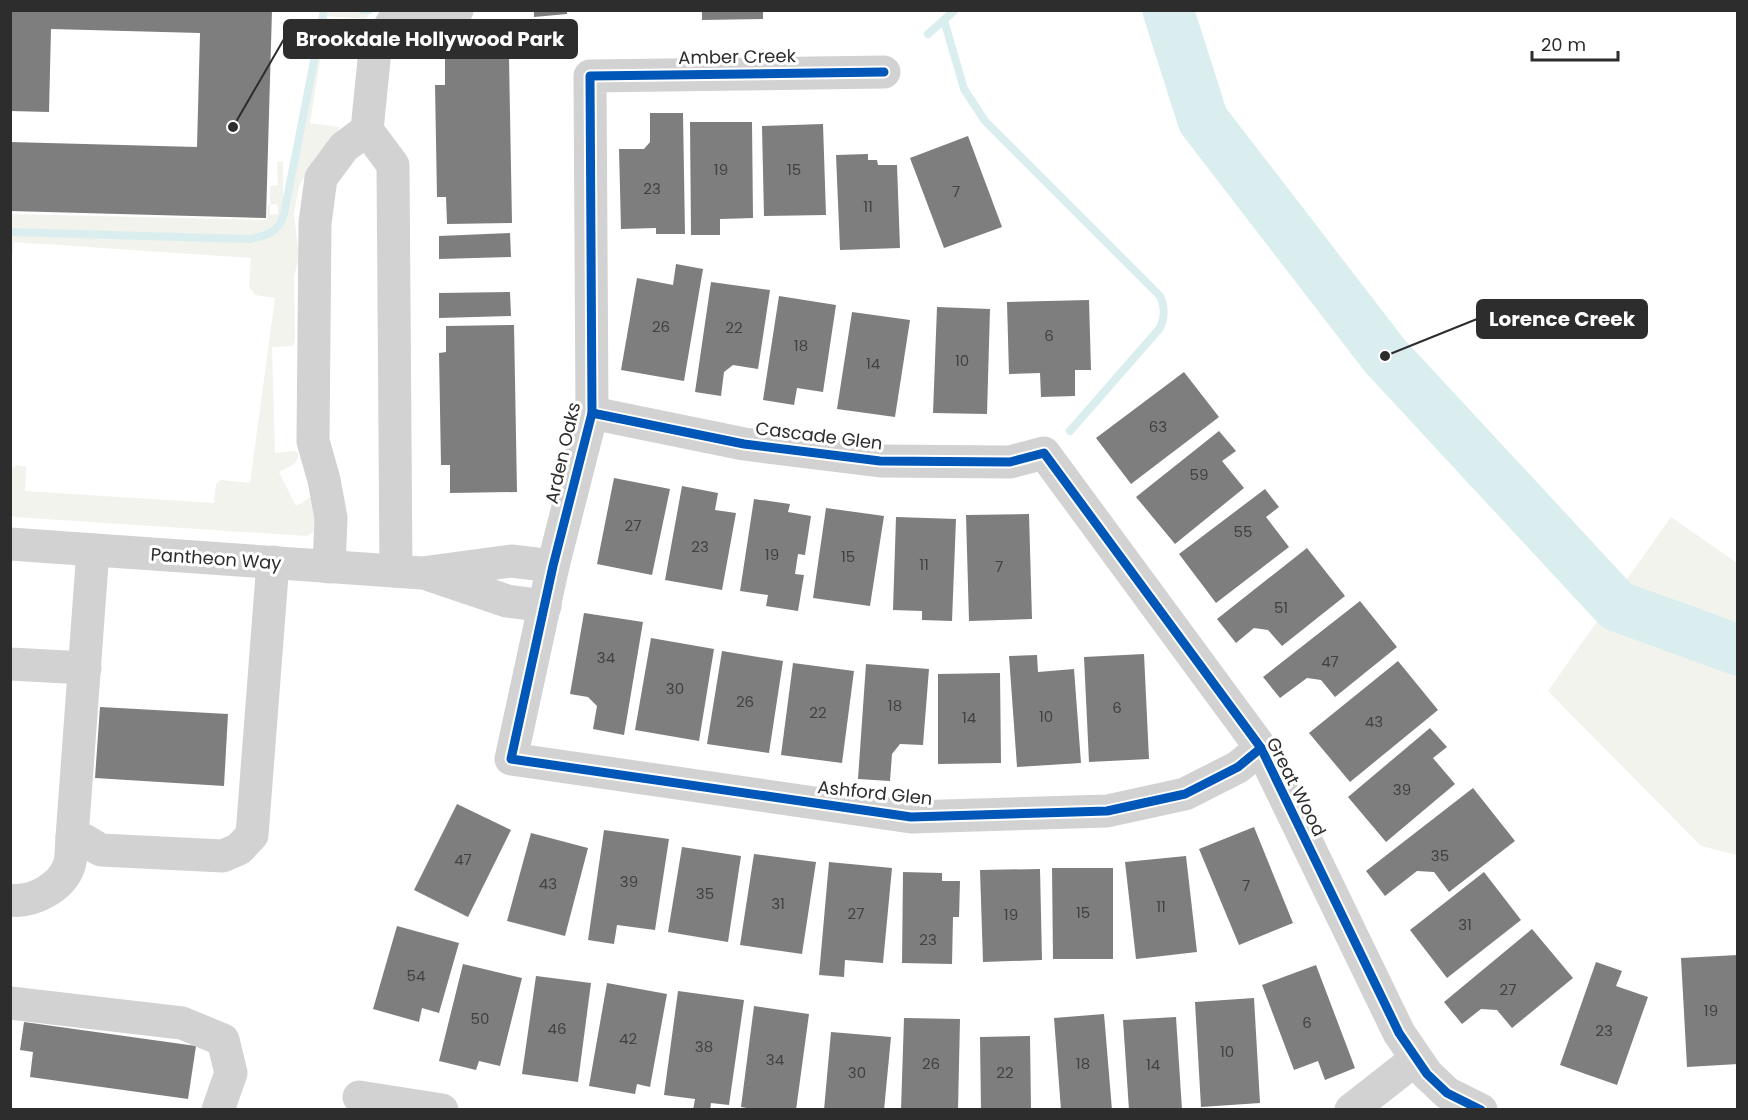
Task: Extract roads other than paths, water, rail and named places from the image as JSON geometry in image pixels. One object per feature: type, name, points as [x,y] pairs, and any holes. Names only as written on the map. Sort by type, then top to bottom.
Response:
[{"type":"street","points":[[409,572],[393,165],[367,130],[375,50],[397,15],[457,10]]},
{"type":"street","name":"Amber Creek","points":[[590,76],[885,72]]},
{"type":"street","name":"Arden Oaks","points":[[511,759],[553,566],[592,413],[590,76]]},
{"type":"street","points":[[329,567],[331,518],[324,480],[313,441],[315,223],[321,178],[344,147],[367,130]]},
{"type":"street","name":"Cascade Glen","points":[[592,413],[744,444],[880,461],[1010,462],[1044,453]]},
{"type":"street","name":"Great Wood","points":[[1044,453],[1261,748],[1399,1033],[1416,1059],[1426,1074],[1447,1093],[1480,1110]]},
{"type":"street","name":"Pantheon Way","points":[[10,544],[409,572],[511,561],[553,566]]},
{"type":"street","points":[[10,900],[20,901],[41,895],[58,882],[69,866],[93,550]]},
{"type":"street","points":[[72,837],[84,840],[101,850],[224,856],[239,849],[252,835],[273,562]]},
{"type":"street","name":"Pantheon Way","points":[[409,572],[507,601],[545,606]]},
{"type":"street","points":[[10,664],[85,668]]},
{"type":"street","name":"Ashford Glen","points":[[511,759],[911,817],[1107,811],[1185,794],[1238,767],[1261,748]]},
{"type":"street","points":[[10,1003],[183,1023],[223,1040],[231,1073],[219,1110]]},
{"type":"street","points":[[1351,1110],[1416,1059]]},
{"type":"street","points":[[359,1097],[442,1110]]},
{"type":"waterway","points":[[10,232],[248,239],[270,233],[279,225],[284,214],[324,10]]},
{"type":"waterway","points":[[363,10],[369,10]]},
{"type":"waterway","points":[[928,34],[955,10]]},
{"type":"waterway","points":[[1168,10],[1203,120],[1385,356],[1617,606],[1738,650]]},
{"type":"waterway","points":[[944,20],[964,89],[985,121],[1162,300],[1164,312],[1160,328],[1070,431]]},
{"type":"place","name":"Brookdale Hollywood Park","points":[[233,127]]},
{"type":"place","name":"Lorence Creek","points":[[1385,356]]}]
